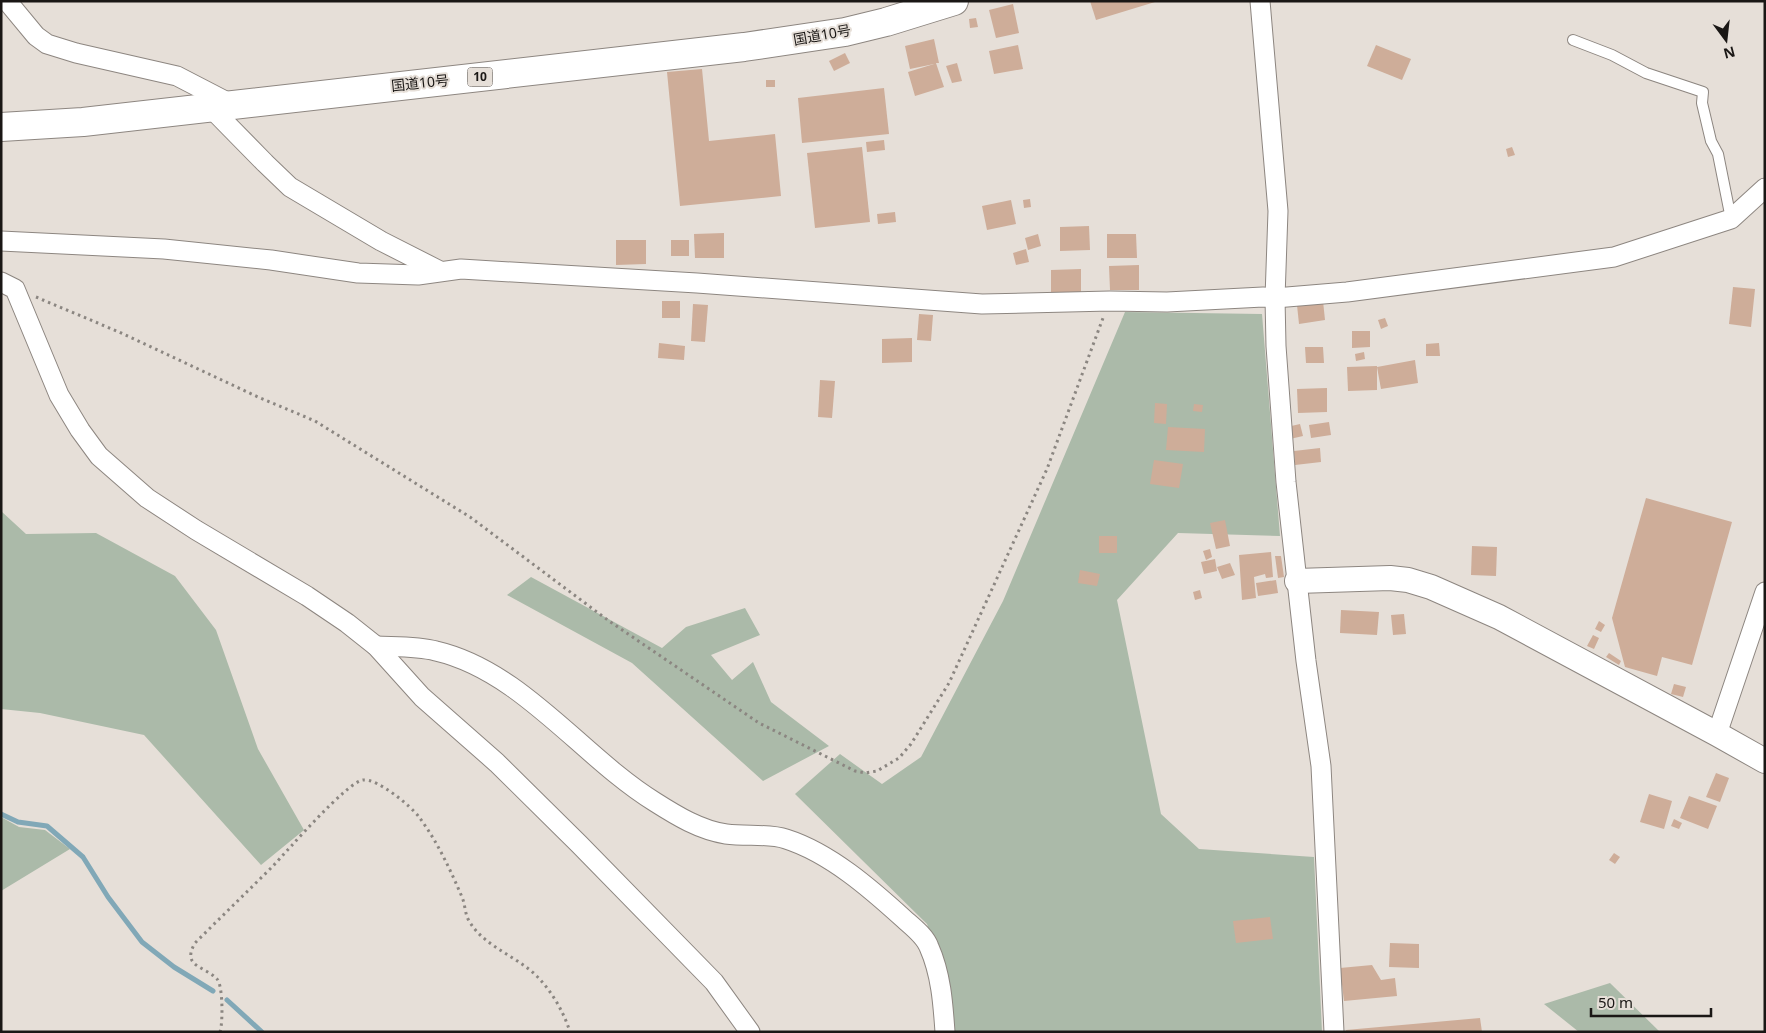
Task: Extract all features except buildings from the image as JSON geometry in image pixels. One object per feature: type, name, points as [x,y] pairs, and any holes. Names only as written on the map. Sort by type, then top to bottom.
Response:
[{"type":"highway","name":"国道10号","points":[[1,127],[74,122],[222,106],[791,41],[844,32],[886,22],[954,1]]},
{"type":"street","points":[[7,1],[36,36],[47,44],[76,53],[177,76],[222,106],[265,163],[290,187],[381,241],[440,271]]},
{"type":"street","points":[[1260,1],[1278,211],[1275,298],[1276,346],[1296,581],[1321,766],[1334,1032]]},
{"type":"street","points":[[1,241],[164,249],[271,260],[358,273],[418,275],[461,269],[678,282],[982,304],[1168,302],[1275,298],[1347,292],[1614,257],[1730,219],[1765,188]]},
{"type":"street","points":[[8,286],[59,395],[80,430],[99,456],[147,498],[196,530],[307,596],[347,623],[376,646],[422,697],[497,763],[714,982],[750,1032]]},
{"type":"street","points":[[1296,581],[1390,578],[1408,580],[1431,587],[1499,617],[1765,761]]},
{"type":"street","points":[[1717,734],[1765,592]]},
{"type":"street","points":[[376,646],[434,650],[473,664],[489,672],[542,711],[623,780],[683,819],[725,834],[784,838],[808,848],[838,866],[888,904],[919,933],[929,946],[942,988],[945,1032]]},
{"type":"lane","points":[[1573,40],[1612,55],[1646,73],[1702,92],[1702,103],[1711,141],[1718,154],[1730,219]]},
{"type":"path","points":[[8,286],[119,332],[314,421],[470,518],[609,621],[759,723],[855,771],[865,773],[877,771],[899,758],[912,744],[949,683],[1047,468],[1110,302]]},
{"type":"path","points":[[220,1032],[222,1018],[220,986],[217,979],[195,966],[191,959],[190,951],[194,943],[273,866],[326,809],[354,783],[365,780],[374,782],[398,798],[418,815],[439,846],[463,899],[468,918],[481,936],[528,968],[551,993],[566,1019],[570,1032]]},
{"type":"green space","points":[[1125,312],[1262,314],[1280,536],[1178,533],[1117,600],[1161,814],[1199,849],[1314,857],[1322,1032],[946,1032],[946,978],[927,924],[795,794],[840,754],[882,784],[921,757],[1003,601]]},
{"type":"green space","points":[[1,511],[26,534],[96,533],[175,576],[216,630],[258,749],[304,830],[261,865],[144,735],[40,713],[1,709]]},
{"type":"green space","points":[[531,577],[662,648],[686,627],[745,608],[760,635],[711,655],[732,680],[753,662],[771,702],[829,746],[763,781],[632,663],[507,595]]},
{"type":"green space","points":[[1,817],[19,827],[45,830],[70,849],[1,891]]},
{"type":"green space","points":[[1610,983],[1660,1032],[1579,1032],[1544,1004]]},
{"type":"waterway","points":[[1,814],[18,822],[47,826],[83,857],[108,897],[142,942],[174,967],[213,991]]},
{"type":"waterway","points":[[227,1000],[262,1032]]}]
